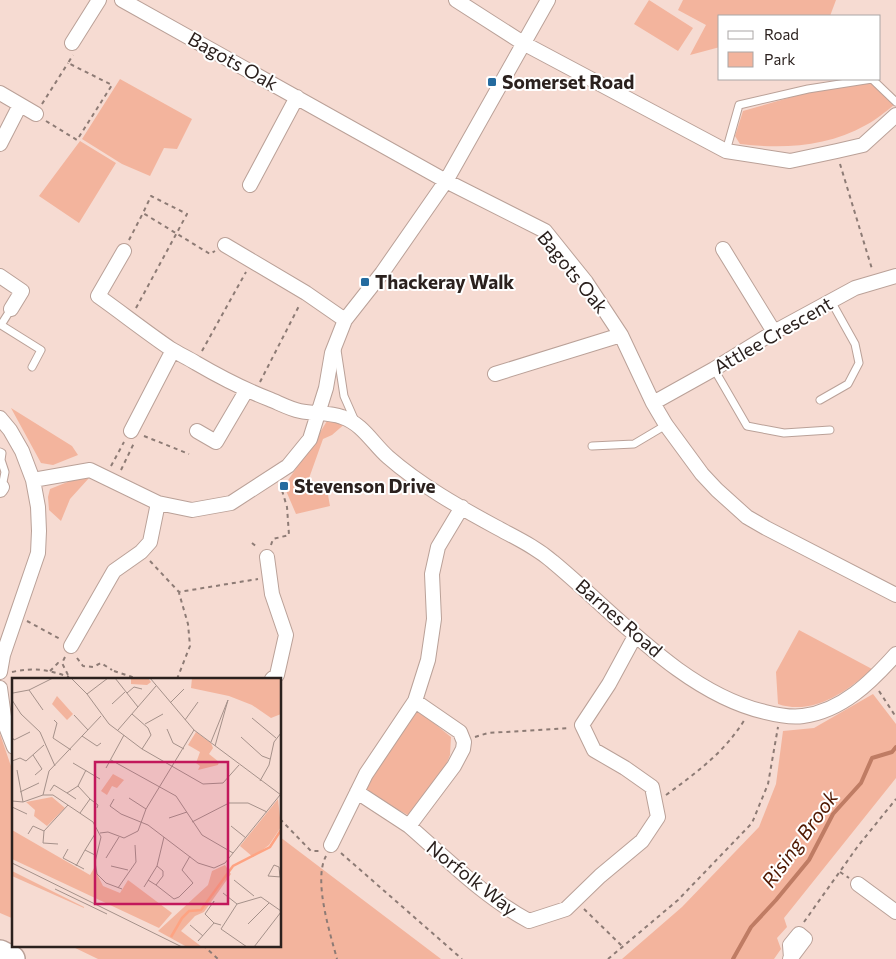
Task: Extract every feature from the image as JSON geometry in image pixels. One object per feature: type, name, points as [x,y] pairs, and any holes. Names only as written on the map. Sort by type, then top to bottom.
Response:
[{"type":"highway","points":[[0,953],[12,959]]},
{"type":"street","points":[[72,43],[99,0]]},
{"type":"street","name":"Bagots Oak","points":[[122,0],[446,181],[545,231],[586,282],[620,335],[653,403],[666,425],[702,474],[717,490],[747,517],[829,562],[896,595]]},
{"type":"street","points":[[456,0],[524,43],[726,151],[790,161],[863,145],[896,115]]},
{"type":"street","points":[[33,480],[90,470],[158,503],[192,510],[231,502],[288,466],[310,439],[326,388],[332,353],[345,320],[382,273],[446,181],[548,0]]},
{"type":"street","points":[[0,94],[36,114]]},
{"type":"street","points":[[250,185],[297,97]]},
{"type":"street","points":[[0,144],[20,105]]},
{"type":"street","points":[[225,245],[306,292],[345,320]]},
{"type":"street","points":[[723,249],[774,332]]},
{"type":"street","points":[[124,251],[98,296],[173,350],[250,392],[300,411],[317,412]]},
{"type":"street","points":[[0,276],[22,291],[10,310]]},
{"type":"street","name":"Attlee Crescent","points":[[653,403],[714,369],[774,332],[855,288],[896,276]]},
{"type":"street","points":[[495,374],[620,335]]},
{"type":"street","points":[[135,433],[173,350]]},
{"type":"street","points":[[197,431],[216,442],[250,392]]},
{"type":"street","name":"Barnes Road","points":[[317,412],[342,417],[356,424],[370,436],[380,450],[402,469],[462,507],[533,547],[551,560],[635,636],[690,677],[742,705],[780,715],[805,716],[829,708],[852,696],[873,680],[896,654]]},
{"type":"street","points":[[0,418],[10,430],[22,451],[33,480],[38,507],[39,531],[38,553],[5,633],[4,672]]},
{"type":"street","points":[[71,646],[114,571],[141,552],[150,542],[158,503]]},
{"type":"street","points":[[331,845],[366,774],[415,701],[428,660],[434,619],[432,574],[438,547],[462,507]]},
{"type":"street","points":[[267,557],[272,594],[286,635],[277,675],[273,678]]},
{"type":"street","points":[[635,636],[609,684],[582,725],[594,750],[652,787],[656,802]]},
{"type":"street","points":[[0,688],[5,724],[12,742]]},
{"type":"street","points":[[357,792],[409,826],[454,766],[463,749],[464,742],[460,732],[415,701]]},
{"type":"street","name":"Norfolk Way","points":[[409,826],[461,872],[511,911],[529,921],[566,909],[600,876],[642,841],[658,817],[656,802]]},
{"type":"street","points":[[858,884],[896,912]]},
{"type":"lane","points":[[726,151],[739,105],[808,89],[866,80]]},
{"type":"lane","points":[[873,80],[896,102]]},
{"type":"lane","points":[[820,400],[848,384],[859,363],[855,344],[831,301]]},
{"type":"lane","points":[[10,310],[1,325],[41,350],[32,367]]},
{"type":"lane","name":"Barnes Road","points":[[337,340],[344,396],[356,424]]},
{"type":"lane","points":[[714,369],[747,426],[784,432],[830,430]]},
{"type":"lane","points":[[592,446],[634,444],[666,425]]},
{"type":"lane","points":[[0,452],[5,472],[1,489]]},
{"type":"path","points":[[68,63],[112,85],[76,140],[36,114],[68,63],[74,54],[72,43]]},
{"type":"path","points":[[837,151],[876,281]]},
{"type":"path","points":[[124,251],[151,196],[187,214],[178,234],[130,319]]},
{"type":"path","points":[[143,213],[210,254],[225,245]]},
{"type":"path","points":[[194,362],[212,335],[252,261]]},
{"type":"path","points":[[250,392],[306,292]]},
{"type":"path","points":[[135,433],[189,454]]},
{"type":"path","points":[[110,480],[135,433]]},
{"type":"path","points":[[110,480],[135,433]]},
{"type":"path","points":[[267,557],[273,539],[290,534],[287,507],[277,473]]},
{"type":"path","points":[[141,552],[179,592],[188,624],[190,646],[177,678]]},
{"type":"path","points":[[179,592],[270,577]]},
{"type":"path","points":[[50,670],[62,663],[71,646]]},
{"type":"path","points":[[62,663],[70,678]]},
{"type":"path","points":[[4,672],[26,669],[50,670],[70,678]]},
{"type":"path","points":[[114,671],[132,678]]},
{"type":"path","points":[[873,680],[896,717]]},
{"type":"path","points":[[656,802],[705,766],[737,732],[752,708]]},
{"type":"path","points":[[608,959],[678,900],[752,823],[768,784],[780,715]]},
{"type":"path","points":[[464,742],[488,733],[584,728]]},
{"type":"path","points":[[804,921],[858,846],[896,799]]},
{"type":"path","points":[[281,820],[311,851],[324,851],[331,845]]},
{"type":"path","points":[[331,845],[322,862],[321,889],[337,959]]},
{"type":"path","points":[[331,845],[462,959]]},
{"type":"path","points":[[575,900],[623,947]]},
{"type":"path","points":[[204,946],[218,959]]},
{"type":"green space","points":[[649,0],[693,28],[678,51],[634,24]]},
{"type":"green space","points":[[683,0],[836,0],[830,15],[718,15],[718,48],[690,55],[706,25],[678,10]]},
{"type":"green space","points":[[120,79],[192,119],[177,149],[164,148],[150,176],[122,164],[82,139]]},
{"type":"green space","points":[[871,83],[894,105],[873,121],[836,138],[804,145],[756,146],[740,144],[735,136],[743,111],[809,92]]},
{"type":"green space","points":[[80,141],[116,163],[79,223],[39,196]]},
{"type":"green space","points":[[11,408],[72,446],[78,455],[53,465],[41,463]]},
{"type":"green space","points":[[330,416],[347,422],[332,435],[323,439],[308,481],[328,495],[330,506],[296,514],[284,486]]},
{"type":"green space","points":[[89,478],[70,499],[61,521],[49,510],[48,497],[50,489],[75,479]]},
{"type":"green space","points":[[799,630],[872,669],[841,693],[817,704],[791,707],[778,704],[776,672]]},
{"type":"green space","points":[[873,694],[896,724],[896,778],[784,918],[787,927],[777,938],[781,949],[774,959],[622,959],[682,907],[759,827],[776,784],[783,731],[814,728]]},
{"type":"green space","points":[[415,708],[451,737],[450,755],[444,770],[408,815],[363,791]]},
{"type":"green space","points":[[0,734],[12,769],[12,918],[0,913]]},
{"type":"green space","points":[[281,838],[441,959],[98,959],[71,946],[281,946]]},
{"type":"waterway","name":"Rising Brook","points":[[733,959],[751,927],[809,860],[833,814],[861,783],[872,758],[892,752],[896,747]]},
{"type":"place","name":"Somerset Road","points":[[492,82]]},
{"type":"place","name":"Thackeray Walk","points":[[365,282]]},
{"type":"place","name":"Stevenson Drive","points":[[284,486]]}]
